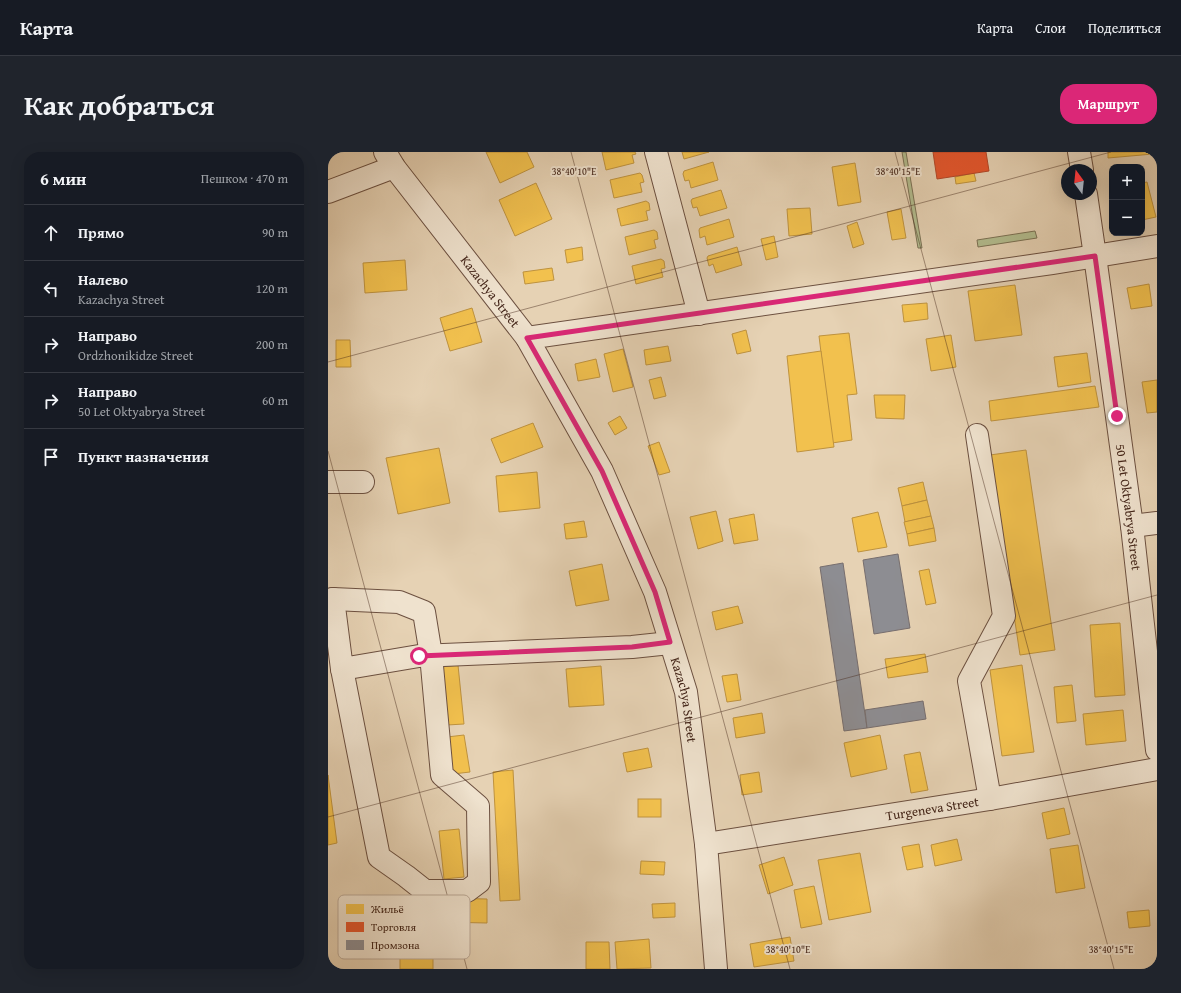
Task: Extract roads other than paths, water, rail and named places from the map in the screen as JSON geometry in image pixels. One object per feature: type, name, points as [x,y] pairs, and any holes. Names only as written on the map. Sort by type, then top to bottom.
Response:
[{"type":"street","points":[[656,152],[699,314]]},
{"type":"street","points":[[1079,152],[1081,164]]},
{"type":"street","points":[[328,192],[390,159]]},
{"type":"street","name":"Kazachya Street","points":[[390,159],[527,338],[602,471],[655,592],[686,692],[706,844],[716,969]]},
{"type":"street","name":"50 Let Oktyabrya Street","points":[[1087,200],[1132,526],[1157,750]]},
{"type":"street","points":[[527,338],[1157,246]]},
{"type":"street","points":[[977,435],[1004,616],[969,681],[990,799]]},
{"type":"street","points":[[328,482],[363,482]]},
{"type":"street","points":[[1132,526],[1157,522]]},
{"type":"street","points":[[331,600],[399,602],[424,612],[431,655],[442,775],[478,806],[479,882],[467,891],[425,891],[379,857],[342,669],[331,600]]},
{"type":"street","points":[[342,669],[431,655],[632,647],[670,642]]},
{"type":"street","name":"Turgeneva Street","points":[[706,844],[990,799],[1157,769]]}]
